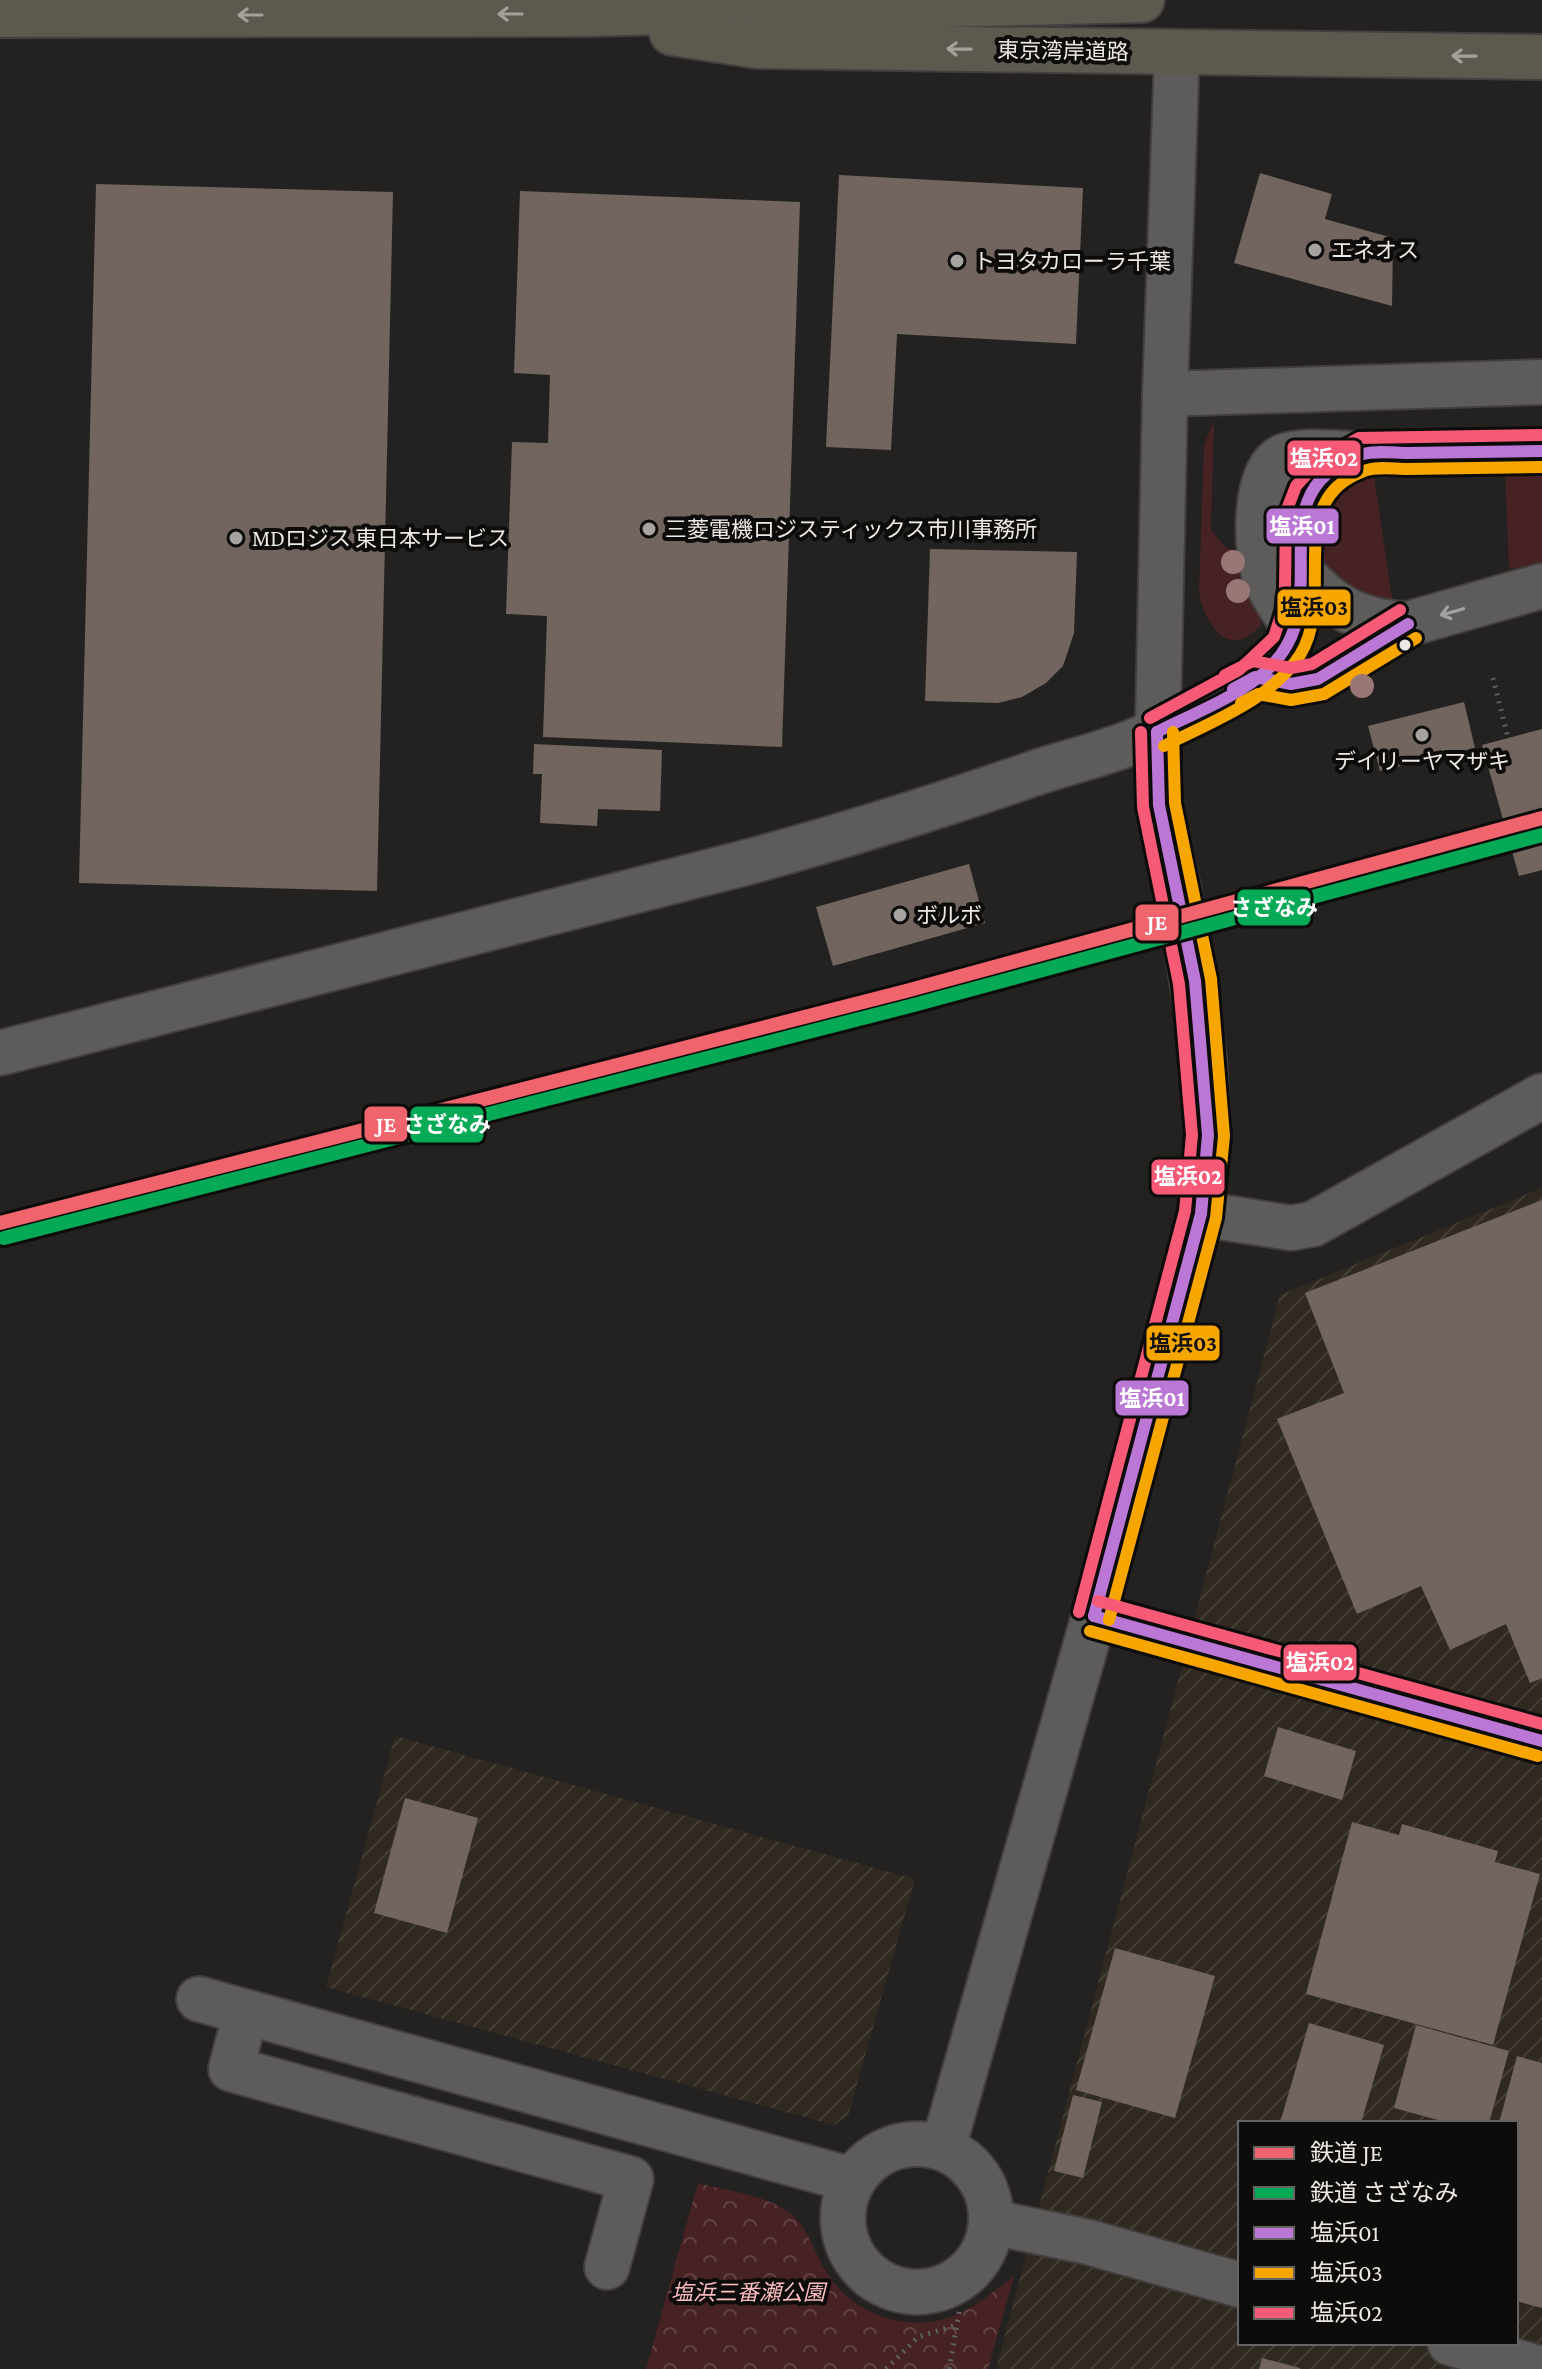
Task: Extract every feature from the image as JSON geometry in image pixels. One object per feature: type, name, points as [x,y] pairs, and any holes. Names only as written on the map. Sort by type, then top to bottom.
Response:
[{"type":"highway","name":"東京湾岸道路","points":[[0,15],[588,14],[1142,0]]},
{"type":"highway","name":"東京湾岸道路","points":[[588,14],[683,36],[758,46],[1542,57]]},
{"type":"street","points":[[943,2148],[1094,1616],[1201,1214],[1208,1135],[1204,1059],[1181,904],[1159,805],[1157,732],[1177,52]]},
{"type":"street","points":[[1165,394],[1542,382]]},
{"type":"street","points":[[1295,628],[1267,582],[1260,560],[1262,483],[1268,467],[1286,456],[1542,451]]},
{"type":"street","points":[[0,1053],[827,842],[1157,732],[1255,677],[1276,660],[1295,628],[1300,571],[1299,520],[1306,498],[1318,480],[1335,466],[1361,454]]},
{"type":"street","points":[[1300,571],[1319,592],[1355,615],[1377,623],[1408,624]]},
{"type":"street","points":[[1255,677],[1291,684],[1318,679],[1408,624],[1542,586]]},
{"type":"street","points":[[1201,1214],[1291,1228],[1313,1224],[1542,1096]]},
{"type":"street","points":[[1094,1616],[1542,1741]]},
{"type":"street","points":[[199,1999],[852,2180]]},
{"type":"street","points":[[246,2012],[231,2069],[631,2179],[607,2267]]},
{"type":"street","points":[[922,2143],[943,2148],[963,2160],[979,2177],[989,2198],[991,2222],[986,2246],[974,2267],[955,2282],[932,2291],[896,2289],[864,2271],[850,2251],[843,2228],[844,2203],[852,2180],[865,2164],[891,2148],[922,2143]]},
{"type":"street","points":[[991,2222],[1088,2242],[1238,2284]]},
{"type":"street","points":[[1457,2345],[1542,2369]]},
{"type":"path","points":[[1493,678],[1508,738]]},
{"type":"path","points":[[1532,810],[1542,807]]},
{"type":"path","points":[[949,2369],[960,2307]]},
{"type":"path","points":[[886,2369],[918,2337],[956,2325]]},
{"type":"shaded area","points":[[1542,1188],[1542,2369],[996,2369],[1280,1295]]},
{"type":"shaded area","points":[[395,1736],[915,1879],[848,2116],[834,2125],[326,1987]]},
{"type":"green space","points":[[1214,421],[1211,530],[1225,547],[1242,554],[1259,605],[1261,625],[1239,640],[1221,635],[1213,627],[1199,593],[1204,445]]},
{"type":"green space","points":[[1505,468],[1542,472],[1542,563],[1509,569]]},
{"type":"green space","points":[[1374,476],[1392,599],[1365,596],[1344,584],[1328,567],[1320,547],[1320,526],[1328,505],[1346,488]]},
{"type":"green space","name":"塩浜三番瀬公園","points":[[698,2183],[771,2202],[791,2214],[798,2220],[824,2268],[841,2291],[872,2313],[890,2319],[927,2322],[946,2318],[977,2303],[1014,2276],[988,2369],[646,2369]]},
{"type":"building","name":"エネオス","points":[[1260,173],[1332,194],[1325,219],[1393,238],[1392,306],[1234,263]]},
{"type":"building","name":"トヨタカローラ千葉","points":[[839,175],[1083,188],[1076,344],[897,334],[891,450],[826,447]]},
{"type":"building","name":"MDロジス 東日本サービス","points":[[96,184],[393,192],[377,891],[79,883]]},
{"type":"building","name":"三菱電機ロジスティックス市川事務所","points":[[520,191],[800,202],[782,747],[543,737],[547,616],[506,614],[512,442],[548,443],[550,375],[514,373]]},
{"type":"building","points":[[930,549],[1077,552],[1074,633],[1063,666],[1046,683],[1022,697],[998,703],[925,701]]},
{"type":"building","points":[[1464,702],[1475,748],[1380,771],[1368,726]]},
{"type":"building","points":[[1542,729],[1542,870],[1519,876],[1482,745]]},
{"type":"building","points":[[534,744],[662,750],[660,811],[598,809],[597,826],[540,823],[542,774],[533,774]]},
{"type":"building","name":"ボルボ","points":[[969,864],[985,923],[833,966],[816,907]]},
{"type":"building","points":[[1542,1200],[1542,1678],[1530,1683],[1506,1624],[1450,1650],[1421,1586],[1357,1614],[1277,1419],[1344,1393],[1305,1293]]},
{"type":"building","points":[[1278,1727],[1356,1751],[1342,1800],[1264,1776]]},
{"type":"building","points":[[405,1798],[478,1818],[447,1933],[374,1913]]},
{"type":"building","points":[[1352,1822],[1399,1835],[1402,1824],[1498,1851],[1495,1862],[1540,1874],[1493,2045],[1306,1994]]},
{"type":"building","points":[[1115,1948],[1215,1976],[1175,2118],[1076,2090]]},
{"type":"building","points":[[1309,2023],[1384,2045],[1362,2121],[1281,2121]]},
{"type":"building","points":[[1416,2025],[1509,2051],[1490,2121],[1442,2121],[1394,2108]]},
{"type":"building","points":[[1517,2056],[1542,2063],[1542,2308],[1518,2302],[1518,2121],[1500,2121]]},
{"type":"building","points":[[1073,2095],[1102,2102],[1083,2178],[1054,2171]]},
{"type":"building","points":[[1262,2358],[1300,2368],[1300,2369],[1259,2369]]},
{"type":"rail line","name":"JE","points":[[0,1223],[906,991],[1542,818]]},
{"type":"rail line","name":"さざなみ","points":[[4,1238],[910,1006],[1542,835]]},
{"type":"transit line","name":"塩浜02","points":[[1150,718],[1239,670],[1274,637],[1285,588],[1286,512],[1296,486],[1319,461],[1359,438],[1542,435]]},
{"type":"transit line","name":"塩浜01","points":[[1157,732],[1246,686],[1262,674],[1287,645],[1297,620],[1304,513],[1313,490],[1331,471],[1360,455],[1371,453],[1542,451]]},
{"type":"transit line","name":"塩浜03","points":[[1164,746],[1257,697],[1288,671],[1300,655],[1310,631],[1314,605],[1317,526],[1325,504],[1339,485],[1374,469],[1542,467]]},
{"type":"transit line","name":"塩浜02","points":[[1225,675],[1253,661],[1291,668],[1312,664],[1400,610]]},
{"type":"transit line","name":"塩浜01","points":[[1233,689],[1255,677],[1291,684],[1318,679],[1408,624]]},
{"type":"transit line","name":"塩浜03","points":[[1241,703],[1258,694],[1291,700],[1324,694],[1416,638]]},
{"type":"transit line","name":"塩浜02","points":[[1079,1612],[1185,1211],[1192,1135],[1179,984],[1143,807],[1141,732]]},
{"type":"transit line","name":"塩浜01","points":[[1094,1616],[1201,1214],[1208,1135],[1195,981],[1159,805],[1157,732]]},
{"type":"transit line","name":"塩浜03","points":[[1109,1620],[1216,1218],[1224,1136],[1211,979],[1175,803],[1173,732]]},
{"type":"transit line","name":"塩浜02","points":[[1098,1601],[1542,1724]]},
{"type":"transit line","name":"塩浜01","points":[[1094,1616],[1542,1741]]},
{"type":"transit line","name":"塩浜03","points":[[1090,1631],[1538,1756]]},
{"type":"place","name":"エネオス","points":[[1315,250]]},
{"type":"place","name":"トヨタカローラ千葉","points":[[957,261]]},
{"type":"place","name":"三菱電機ロジスティックス市川事務所","points":[[649,529]]},
{"type":"place","name":"MDロジス 東日本サービス","points":[[236,538]]},
{"type":"place","name":"デイリーヤマザキ","points":[[1422,735]]},
{"type":"place","name":"ボルボ","points":[[900,915]]}]
